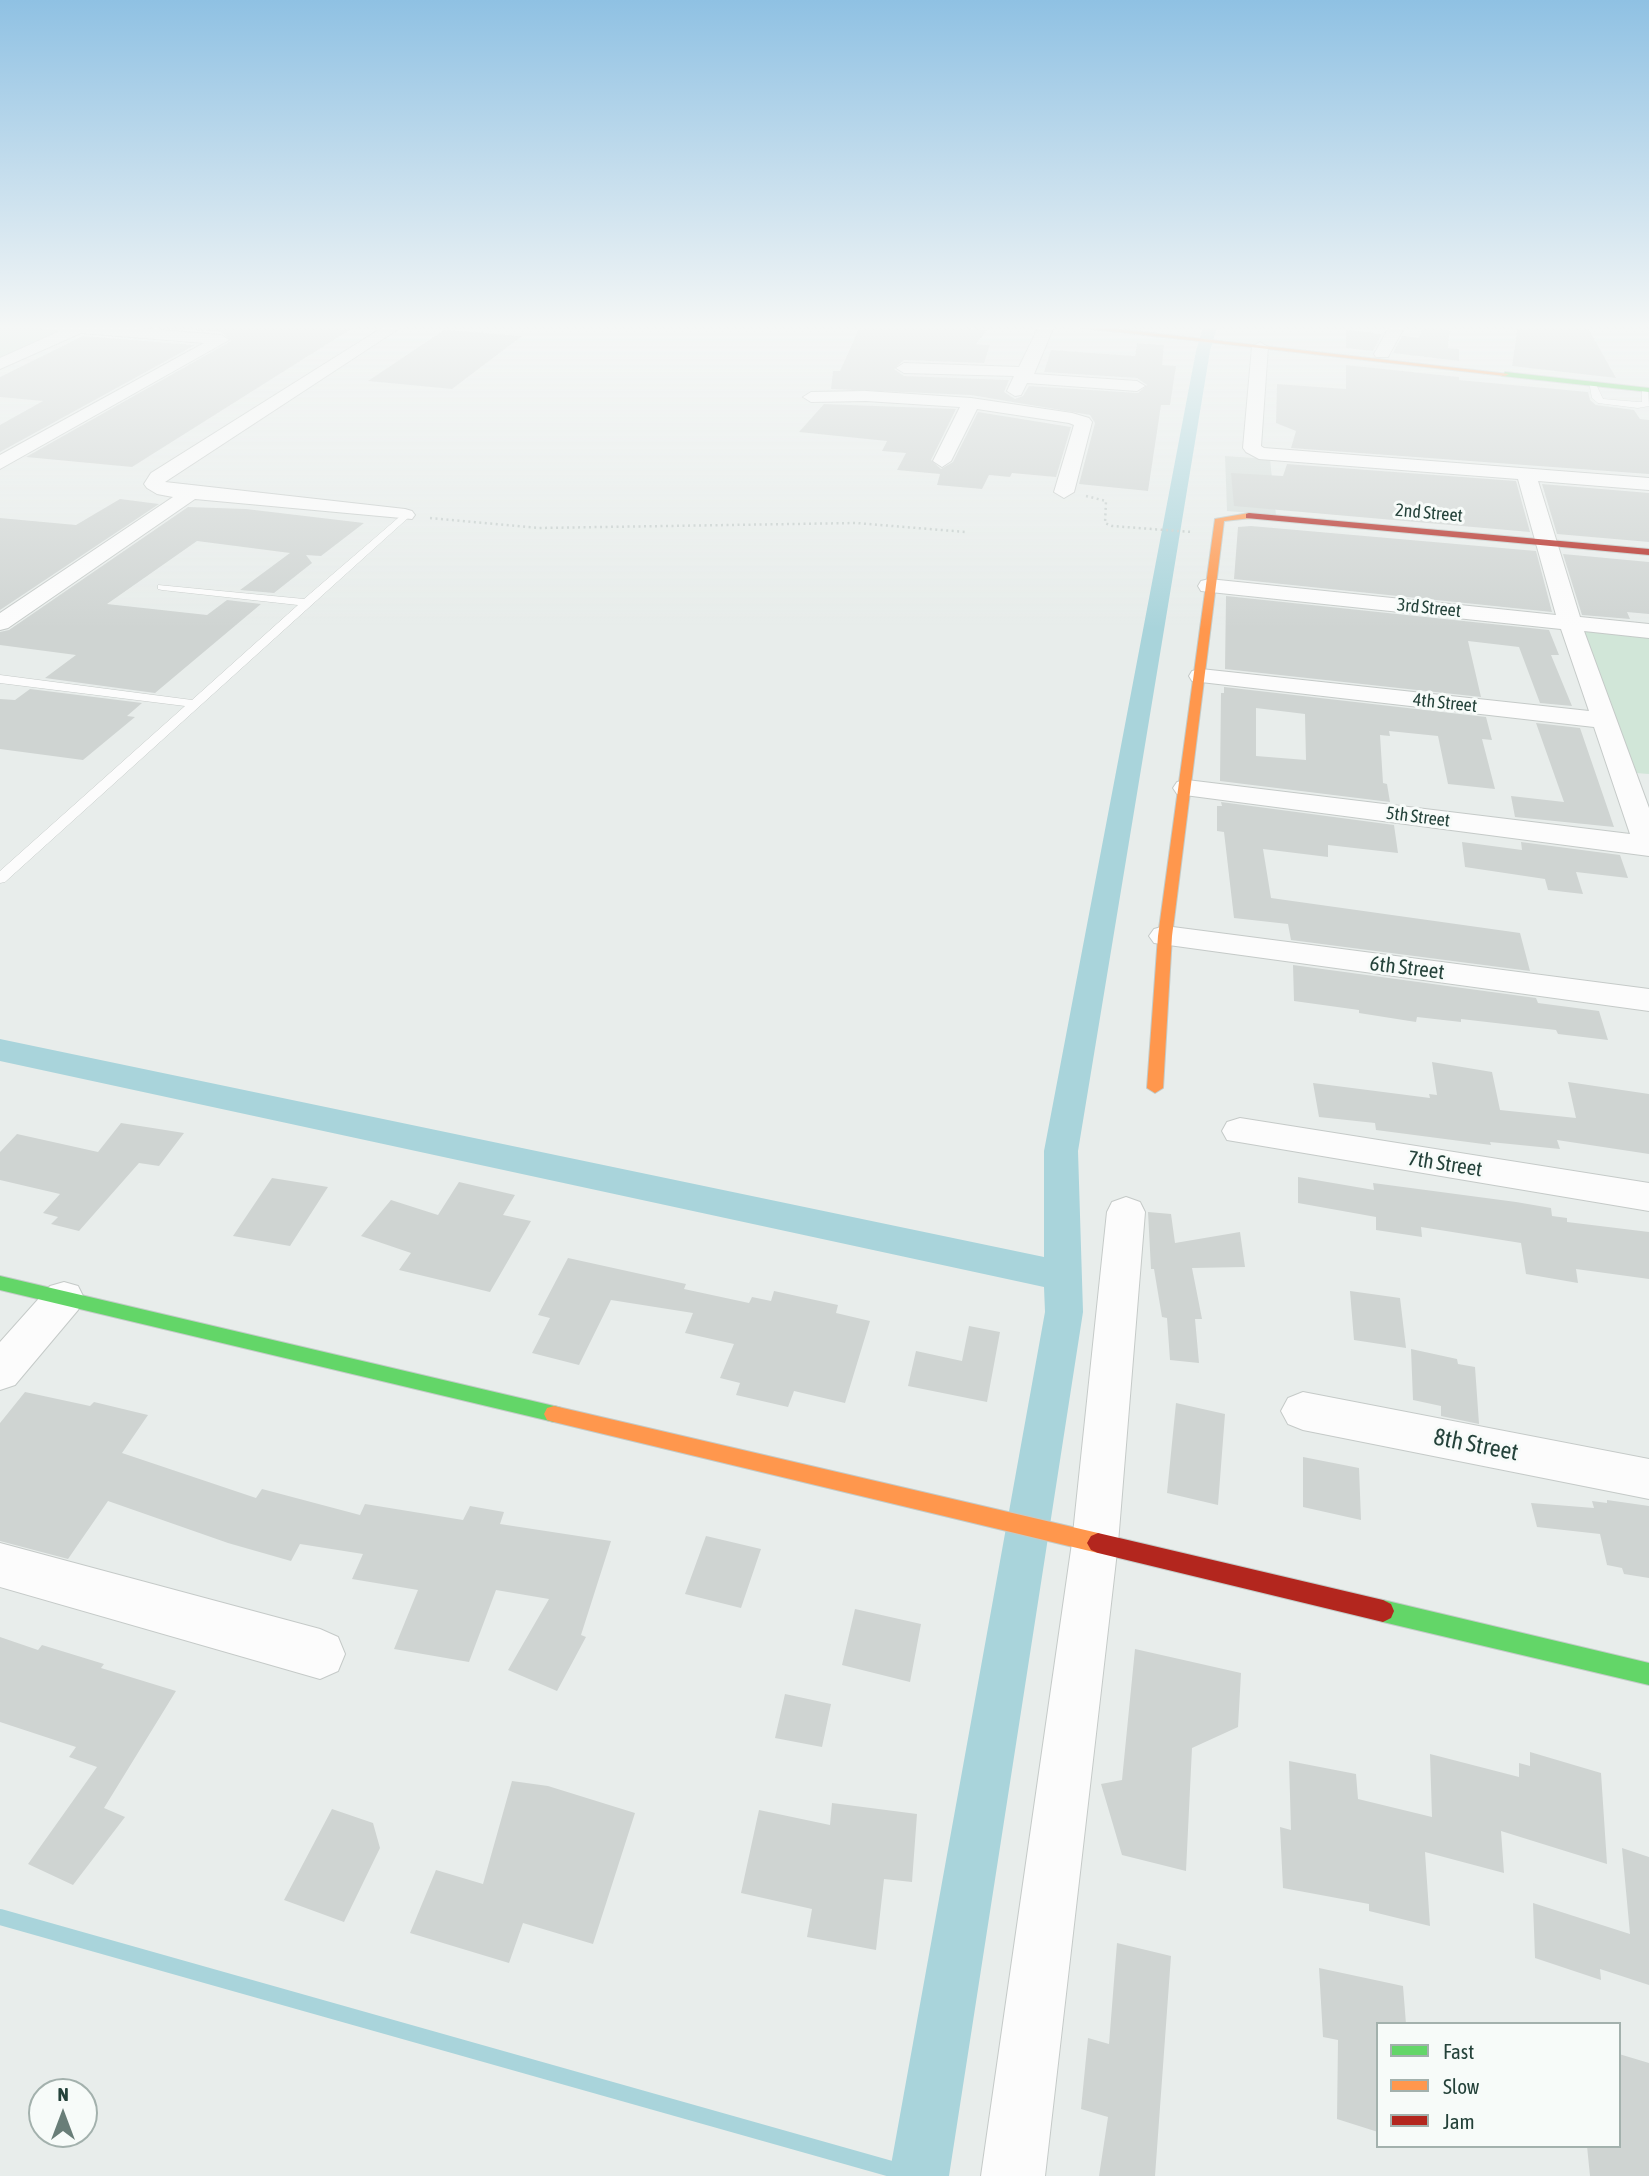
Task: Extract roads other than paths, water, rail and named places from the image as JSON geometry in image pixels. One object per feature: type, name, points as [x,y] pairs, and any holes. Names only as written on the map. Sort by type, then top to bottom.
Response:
[{"type":"main road","name":"2nd Street","points":[[1209,586],[1220,519],[1251,516],[1649,552]]},
{"type":"main road","points":[[1155,1088],[1165,936],[1187,788],[1209,586]]},
{"type":"main road","points":[[0,1283],[1649,1674]]},
{"type":"street","points":[[0,463],[67,426]]},
{"type":"street","points":[[239,426],[158,477],[154,484],[163,490],[405,515]]},
{"type":"street","points":[[942,461],[960,426]]},
{"type":"street","points":[[1064,492],[1074,464],[1082,426]]},
{"type":"street","points":[[1254,426],[1252,448],[1259,453],[1649,484]]},
{"type":"street","points":[[1526,474],[1570,623],[1606,721],[1637,778],[1649,846]]},
{"type":"street","points":[[0,623],[191,493]]},
{"type":"street","name":"3rd Street","points":[[1209,586],[1649,631]]},
{"type":"street","name":"4th Street","points":[[1201,676],[1606,721]]},
{"type":"street","name":"5th Street","points":[[1187,788],[1649,846]]},
{"type":"street","name":"6th Street","points":[[1165,936],[1649,1000]]},
{"type":"street","name":"7th Street","points":[[1240,1130],[1649,1197]]},
{"type":"street","points":[[1013,2176],[1072,1537],[1126,1212]]},
{"type":"street","points":[[0,1372],[64,1298]]},
{"type":"street","name":"8th Street","points":[[1303,1411],[1649,1479]]},
{"type":"street","points":[[0,1565],[320,1654]]},
{"type":"lane","points":[[0,879],[405,515]]},
{"type":"lane","points":[[162,587],[306,603]]},
{"type":"lane","points":[[0,680],[195,704]]},
{"type":"waterway","points":[[919,2176],[1064,1312],[1061,1151],[1190,426]]},
{"type":"waterway","points":[[0,1050],[1063,1276]]},
{"type":"waterway","points":[[0,1917],[916,2176]]}]
